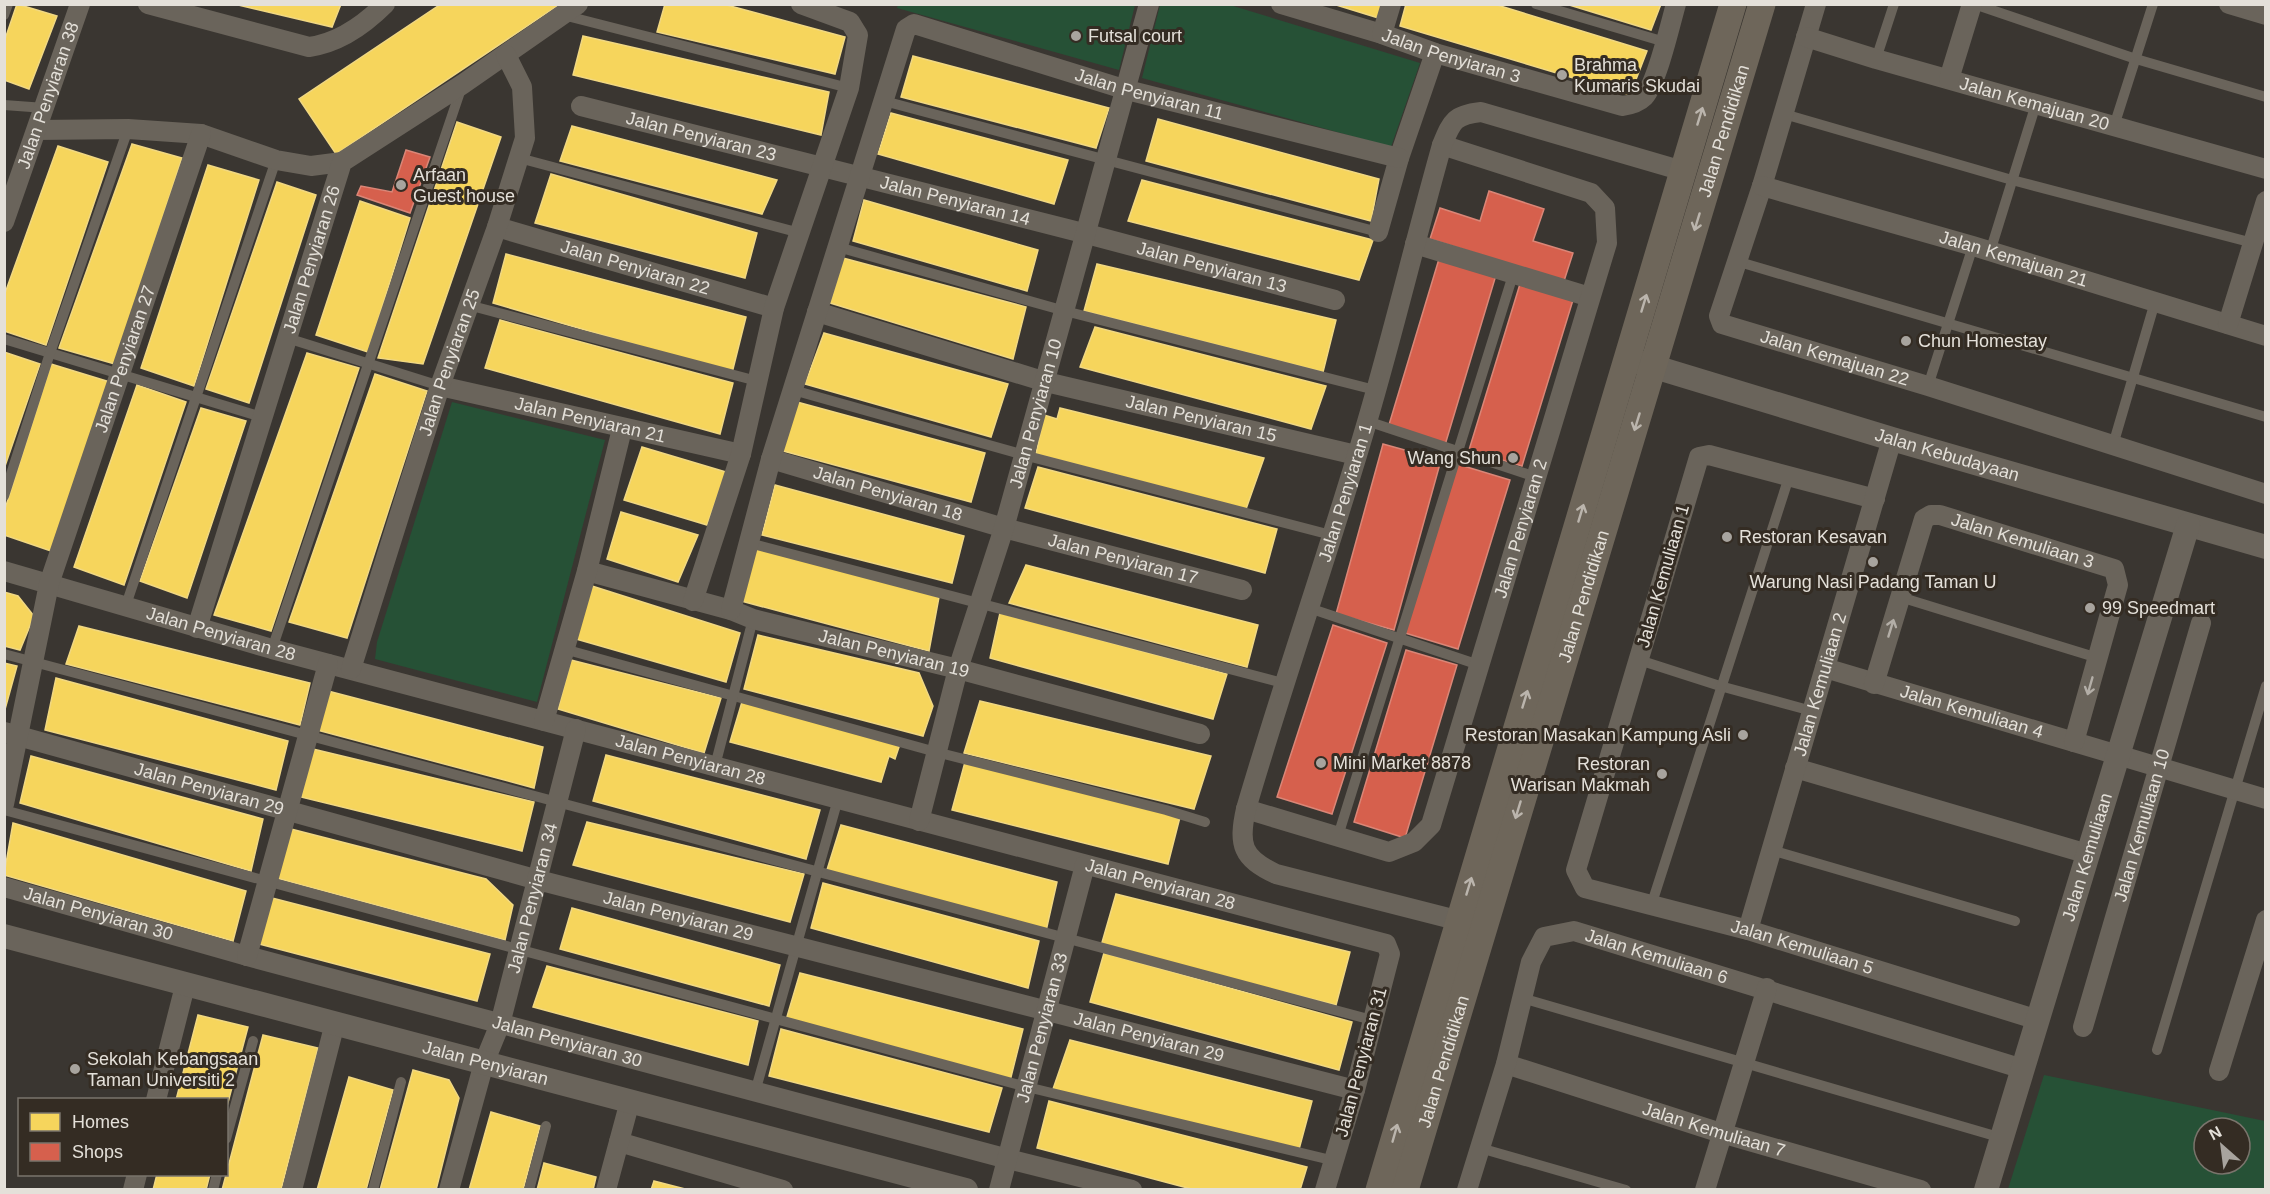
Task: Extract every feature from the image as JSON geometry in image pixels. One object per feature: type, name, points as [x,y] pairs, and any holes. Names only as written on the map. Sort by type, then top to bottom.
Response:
[{"type":"main road","name":"Jalan Pendidikan","points":[[1405,1190],[1470,923],[1628,359],[1733,4]]},
{"type":"main road","name":"Jalan Pendidikan","points":[[1379,1190],[1654,366],[1762,4]]},
{"type":"street","name":"Jalan Penyiaran 38","points":[[4,222],[80,4]]},
{"type":"street","points":[[148,4],[309,46],[328,44],[357,28],[385,4]]},
{"type":"street","points":[[693,602],[741,454],[774,308],[849,88],[858,35],[850,22],[801,4]]},
{"type":"street","name":"Jalan Penyiaran 10","points":[[920,821],[958,669],[1004,528],[1046,382],[1128,90],[1149,4]]},
{"type":"street","name":"Jalan Penyiaran 3","points":[[1281,4],[1382,34],[1435,53],[1622,106],[1631,105],[1644,97],[1652,82],[1665,42]]},
{"type":"street","points":[[1382,34],[1391,4]]},
{"type":"street","points":[[1665,42],[1676,4]]},
{"type":"street","name":"Jalan Kemajuan 22","points":[[1816,4],[1784,114],[1719,316],[1722,324],[1929,386],[2265,494]]},
{"type":"street","points":[[1949,79],[1973,4]]},
{"type":"street","points":[[2234,5],[2265,15]]},
{"type":"street","name":"Jalan Penyiaran 26","points":[[197,628],[342,162],[463,84],[570,10]]},
{"type":"street","name":"Jalan Penyiaran 11","points":[[884,100],[906,29],[914,24],[1128,90],[1399,158]]},
{"type":"street","name":"Jalan Kemajuan 20","points":[[1806,37],[2265,169]]},
{"type":"street","points":[[1378,232],[1399,158],[1435,53]]},
{"type":"street","name":"Jalan Penyiaran 25","points":[[351,669],[440,386],[497,227],[525,138],[522,87],[506,55]]},
{"type":"street","points":[[731,610],[771,459],[884,100]]},
{"type":"street","name":"Jalan Penyiaran 23","points":[[581,106],[822,167]]},
{"type":"street","name":"Jalan Penyiaran 1","points":[[1470,923],[1276,874],[1256,865],[1244,851],[1241,830],[1246,809],[1282,683],[1309,608],[1367,421],[1442,145],[1452,122],[1463,114],[1481,112],[1683,171]]},
{"type":"street","points":[[37,130],[128,129],[201,134],[276,160],[311,166],[342,162]]},
{"type":"street","name":"Jalan Penyiaran 27","points":[[4,804],[11,733],[34,662],[49,584],[201,134]]},
{"type":"street","name":"Jalan Penyiaran 2","points":[[1246,809],[1389,852],[1414,842],[1431,825],[1607,243],[1605,208],[1591,193],[1442,145]]},
{"type":"street","name":"Jalan Penyiaran 14","points":[[822,167],[1087,234]]},
{"type":"street","name":"Jalan Kemajuan 21","points":[[1761,186],[1981,249],[2265,336]]},
{"type":"street","points":[[2228,324],[2265,201]]},
{"type":"street","name":"Jalan Penyiaran 22","points":[[497,227],[774,308]]},
{"type":"street","name":"Jalan Penyiaran 13","points":[[1087,234],[1335,300]]},
{"type":"street","points":[[1415,244],[1590,297]]},
{"type":"street","name":"Jalan Penyiaran 15","points":[[817,312],[1046,382],[1356,455]]},
{"type":"street","name":"Jalan Kebudayaan","points":[[1628,359],[1892,439],[2265,547]]},
{"type":"street","name":"Jalan Penyiaran 21","points":[[440,386],[622,429],[741,454]]},
{"type":"street","points":[[544,721],[587,571],[622,429]]},
{"type":"street","name":"Jalan Kemuliaan 2","points":[[1748,930],[1892,439]]},
{"type":"street","name":"Jalan Kemuliaan 1","points":[[1576,870],[1700,457],[1709,455],[1875,499]]},
{"type":"street","name":"Jalan Penyiaran 18","points":[[771,459],[1004,528]]},
{"type":"street","name":"Jalan Kemuliaan 3","points":[[1874,684],[1924,519],[1940,514],[2114,569],[2118,585],[2074,742]]},
{"type":"street","name":"Jalan Kemuliaan","points":[[1986,1190],[2120,756],[2188,525]]},
{"type":"street","name":"Jalan Penyiaran 17","points":[[1004,528],[1242,590]]},
{"type":"street","name":"Jalan Penyiaran 28","points":[[4,571],[272,649],[1085,865],[1378,940]]},
{"type":"street","name":"Jalan Penyiaran 19","points":[[587,571],[693,602],[731,610],[753,619],[958,669],[1200,734]]},
{"type":"street","name":"Jalan Kemuliaan 10","points":[[2083,1027],[2201,623]]},
{"type":"street","points":[[247,956],[328,664]]},
{"type":"street","name":"Jalan Kemuliaan 4","points":[[1825,668],[2265,799]]},
{"type":"street","name":"Jalan Penyiaran 34","points":[[449,1190],[484,1063],[500,1024],[576,729]]},
{"type":"street","name":"Jalan Penyiaran 29","points":[[11,733],[538,880],[1355,1089]]},
{"type":"street","points":[[1795,768],[2088,854]]},
{"type":"street","name":"Jalan Penyiaran 33","points":[[999,1190],[1085,865]]},
{"type":"street","name":"Jalan Kemuliaan 5","points":[[1576,870],[1585,888],[1748,930],[2038,1020]]},
{"type":"street","name":"Jalan Penyiaran 30","points":[[4,887],[247,956],[500,1024],[1008,1160],[1132,1190]]},
{"type":"street","points":[[2219,1071],[2265,920]]},
{"type":"street","name":"Jalan Kemuliaan 6","points":[[1467,1190],[1506,1064],[1531,962],[1544,937],[1574,931],[1767,988],[2023,1069]]},
{"type":"street","name":"Jalan Penyiaran","points":[[4,936],[186,986],[335,1023],[966,1190]]},
{"type":"street","name":"Jalan Penyiaran 31","points":[[1325,1190],[1355,1089],[1390,954],[1389,946],[1378,940]]},
{"type":"street","points":[[157,1098],[186,986]]},
{"type":"street","points":[[1705,1190],[1767,988]]},
{"type":"street","points":[[292,1190],[335,1023]]},
{"type":"street","name":"Jalan Kemuliaan 7","points":[[1506,1064],[1721,1133],[1921,1190]]},
{"type":"street","points":[[606,1190],[630,1101]]},
{"type":"street","points":[[619,1142],[783,1190]]},
{"type":"lane","points":[[4,15],[8,4]]},
{"type":"lane","points":[[1536,4],[1665,42]]},
{"type":"lane","points":[[1876,59],[1894,4]]},
{"type":"lane","points":[[1973,4],[2136,59],[2265,97]]},
{"type":"lane","points":[[2114,126],[2153,4]]},
{"type":"lane","points":[[570,10],[849,88]]},
{"type":"lane","points":[[272,649],[463,84]]},
{"type":"lane","points":[[884,100],[1378,232]]},
{"type":"lane","points":[[1929,386],[1948,325],[2012,180],[2036,104]]},
{"type":"lane","points":[[4,105],[45,108]]},
{"type":"lane","points":[[1784,114],[2012,180],[2253,243]]},
{"type":"lane","points":[[4,496],[50,353],[128,129]]},
{"type":"lane","points":[[519,158],[800,233]]},
{"type":"lane","points":[[125,608],[198,398],[276,160]]},
{"type":"lane","points":[[838,247],[1065,311],[1375,390]]},
{"type":"lane","points":[[1736,261],[2133,380],[2265,417]]},
{"type":"lane","points":[[1338,836],[1513,275]]},
{"type":"lane","points":[[2113,445],[2155,302]]},
{"type":"lane","points":[[468,305],[757,381]]},
{"type":"lane","points":[[287,338],[440,386]]},
{"type":"lane","points":[[4,339],[262,417]]},
{"type":"lane","points":[[793,390],[1024,455],[1331,535]]},
{"type":"lane","points":[[1367,421],[1536,477]]},
{"type":"lane","points":[[1651,906],[1789,477]]},
{"type":"lane","points":[[749,543],[1282,683]]},
{"type":"lane","points":[[1900,597],[2098,658]]},
{"type":"lane","points":[[1309,608],[1479,665]]},
{"type":"lane","points":[[715,766],[753,619]]},
{"type":"lane","points":[[564,649],[732,697],[936,752],[1166,810],[1204,822]]},
{"type":"lane","points":[[4,654],[1372,1020]]},
{"type":"lane","points":[[1639,660],[1720,686],[1812,711]]},
{"type":"lane","points":[[2157,1050],[2265,686]]},
{"type":"lane","points":[[755,1092],[838,799]]},
{"type":"lane","points":[[4,810],[1026,1087],[1335,1161]]},
{"type":"lane","points":[[1771,850],[2015,921]]},
{"type":"lane","points":[[1522,998],[2002,1138]]},
{"type":"lane","points":[[228,1132],[253,1041]]},
{"type":"lane","points":[[373,1190],[401,1082]]},
{"type":"lane","points":[[529,1190],[546,1126]]},
{"type":"lane","points":[[1479,1148],[1626,1190]]},
{"type":"green space","points":[[1135,4],[1119,70],[897,8],[898,5]]},
{"type":"green space","points":[[1160,5],[1230,5],[1420,63],[1391,147],[1142,78]]},
{"type":"green space","points":[[452,402],[605,440],[537,702],[375,659],[377,642]]},
{"type":"green space","points":[[2044,1075],[2241,1116],[2192,1116],[2192,1176],[2252,1176],[2252,1118],[2265,1121],[2265,1189],[2008,1189]]},
{"type":"building: Homes","points":[[17,4],[57,16],[29,89],[4,80],[4,42]]},
{"type":"building: Homes","points":[[234,4],[341,4],[332,27]]},
{"type":"building: Homes","points":[[441,4],[560,4],[336,154],[299,99]]},
{"type":"building: Homes","points":[[665,4],[723,4],[845,37],[835,74],[657,32]]},
{"type":"building: Homes","points":[[1333,4],[1391,4],[1385,20]]},
{"type":"building: Homes","points":[[1406,4],[1494,4],[1647,51],[1630,95],[1400,26]]},
{"type":"building: Homes","points":[[1566,4],[1661,4],[1651,30]]},
{"type":"building: Homes","points":[[583,36],[829,92],[821,135],[573,75]]},
{"type":"building: Homes","points":[[913,56],[1109,108],[1096,148],[901,97]]},
{"type":"building: Homes","points":[[891,113],[1068,160],[1054,204],[878,154]]},
{"type":"building: Homes","points":[[1158,119],[1379,179],[1371,221],[1146,161]]},
{"type":"building: Homes","points":[[457,122],[501,137],[423,364],[378,358]]},
{"type":"building: Homes","points":[[572,126],[777,180],[762,214],[560,161]]},
{"type":"building: Homes","points":[[132,144],[182,158],[115,364],[59,348]]},
{"type":"building: Homes","points":[[58,146],[108,162],[46,345],[4,331],[4,296]]},
{"type":"building: Homes","points":[[208,165],[259,180],[194,386],[141,368]]},
{"type":"building: Homes","points":[[551,174],[757,233],[745,278],[535,223]]},
{"type":"building: Homes","points":[[1142,180],[1373,240],[1359,280],[1128,221]]},
{"type":"building: Homes","points":[[277,182],[316,195],[249,403],[206,389]]},
{"type":"building: Homes","points":[[864,200],[1038,250],[1027,291],[853,241]]},
{"type":"building: Homes","points":[[360,201],[410,218],[368,352],[316,335]]},
{"type":"building: Homes","points":[[506,254],[746,317],[732,373],[493,303]]},
{"type":"building: Homes","points":[[843,258],[1026,307],[1013,359],[830,303]]},
{"type":"building: Homes","points":[[1097,264],[1336,320],[1323,372],[1084,311]]},
{"type":"building: Homes","points":[[500,320],[733,383],[720,434],[485,368]]},
{"type":"building: Homes","points":[[1095,327],[1326,386],[1311,429],[1080,367]]},
{"type":"building: Homes","points":[[824,333],[1008,384],[991,437],[805,384]]},
{"type":"building: Homes","points":[[4,352],[40,364],[4,469]]},
{"type":"building: Homes","points":[[307,353],[359,368],[271,631],[214,615]]},
{"type":"building: Homes","points":[[51,364],[110,382],[54,552],[4,535],[4,512]]},
{"type":"building: Homes","points":[[375,374],[427,391],[347,638],[289,622]]},
{"type":"building: Homes","points":[[137,385],[186,402],[124,585],[74,567]]},
{"type":"building: Homes","points":[[797,402],[985,453],[971,502],[783,451]]},
{"type":"building: Homes","points":[[201,408],[246,421],[187,598],[140,581]]},
{"type":"building: Homes","points":[[1060,408],[1264,458],[1246,509],[1036,454],[1044,415],[1057,419]]},
{"type":"building: Homes","points":[[642,447],[726,472],[707,525],[624,500]]},
{"type":"building: Homes","points":[[1038,467],[1277,529],[1265,573],[1025,508]]},
{"type":"building: Homes","points":[[775,485],[964,536],[952,583],[762,535]]},
{"type":"building: Homes","points":[[621,512],[698,535],[678,582],[607,559]]},
{"type":"building: Homes","points":[[754,547],[939,597],[929,651],[741,601]]},
{"type":"building: Homes","points":[[1026,565],[1258,625],[1247,667],[1009,603]]},
{"type":"building: Homes","points":[[592,586],[740,633],[726,682],[576,639]]},
{"type":"building: Homes","points":[[4,592],[18,596],[34,616],[20,650],[4,646]]},
{"type":"building: Homes","points":[[1000,613],[1227,674],[1213,719],[990,658]]},
{"type":"building: Homes","points":[[79,626],[310,683],[300,725],[66,664]]},
{"type":"building: Homes","points":[[758,635],[919,673],[933,706],[923,736],[744,689]]},
{"type":"building: Homes","points":[[571,660],[721,698],[704,753],[558,709]]},
{"type":"building: Homes","points":[[4,663],[17,666],[4,713]]},
{"type":"building: Homes","points":[[56,678],[288,741],[276,790],[45,730]]},
{"type":"building: Homes","points":[[328,691],[543,747],[534,788],[317,730]]},
{"type":"building: Homes","points":[[980,701],[1211,756],[1194,809],[964,753]]},
{"type":"building: Homes","points":[[742,702],[900,744],[895,759],[889,756],[881,782],[730,742]]},
{"type":"building: Homes","points":[[313,749],[534,802],[522,851],[301,797]]},
{"type":"building: Homes","points":[[606,755],[820,810],[806,859],[593,801]]},
{"type":"building: Homes","points":[[31,756],[263,819],[251,871],[20,803]]},
{"type":"building: Homes","points":[[965,762],[1180,817],[1168,864],[952,810]]},
{"type":"building: Homes","points":[[587,822],[804,874],[790,922],[573,865]]},
{"type":"building: Homes","points":[[13,823],[246,891],[233,941],[4,875]]},
{"type":"building: Homes","points":[[841,825],[1057,882],[1046,931],[826,873]]},
{"type":"building: Homes","points":[[291,829],[486,879],[513,905],[505,940],[276,878]]},
{"type":"building: Homes","points":[[823,883],[1039,941],[1028,988],[811,928]]},
{"type":"building: Homes","points":[[1116,894],[1350,952],[1336,1005],[1101,946]]},
{"type":"building: Homes","points":[[272,898],[490,954],[477,1001],[259,944]]},
{"type":"building: Homes","points":[[572,908],[780,965],[769,1006],[560,949]]},
{"type":"building: Homes","points":[[1104,953],[1352,1022],[1339,1070],[1090,1002]]},
{"type":"building: Homes","points":[[547,966],[758,1021],[748,1065],[533,1007]]},
{"type":"building: Homes","points":[[800,973],[1023,1029],[1010,1081],[786,1020]]},
{"type":"building: Homes","points":[[198,1015],[248,1027],[228,1102],[228,1098],[177,1098]]},
{"type":"building: Homes","points":[[781,1029],[1002,1088],[989,1132],[769,1076]]},
{"type":"building: Homes","points":[[263,1035],[318,1048],[281,1190],[222,1190],[226,1176],[228,1176],[228,1167]]},
{"type":"building: Homes","points":[[1070,1040],[1312,1101],[1298,1153],[1052,1092]]},
{"type":"building: Homes","points":[[413,1070],[449,1080],[459,1098],[436,1190],[380,1190]]},
{"type":"building: Homes","points":[[349,1077],[393,1090],[366,1190],[317,1190]]},
{"type":"building: Homes","points":[[1049,1101],[1307,1167],[1300,1190],[1195,1190],[1037,1148]]},
{"type":"building: Homes","points":[[491,1112],[540,1126],[523,1190],[469,1190]]},
{"type":"building: Homes","points":[[544,1163],[596,1177],[593,1190],[537,1190]]},
{"type":"building: Homes","points":[[156,1176],[210,1176],[206,1190],[153,1190]]},
{"type":"building: Homes","points":[[654,1181],[689,1190],[651,1190]]},
{"type":"building: Shops","name":"Arfaan Guest house","points":[[406,150],[430,157],[410,213],[357,195],[361,186],[392,192]]},
{"type":"building: Shops","points":[[1489,191],[1544,209],[1533,241],[1573,253],[1564,281],[1430,239],[1440,208],[1480,221]]},
{"type":"building: Shops","points":[[1439,259],[1496,275],[1445,445],[1388,428]]},
{"type":"building: Shops","points":[[1520,284],[1573,300],[1522,466],[1469,450]]},
{"type":"building: Shops","points":[[1383,444],[1441,460],[1394,630],[1336,614]]},
{"type":"building: Shops","points":[[1457,464],[1510,480],[1458,649],[1405,633]]},
{"type":"building: Shops","points":[[1333,625],[1387,643],[1332,814],[1277,797]]},
{"type":"building: Shops","points":[[1406,650],[1457,665],[1405,838],[1354,822]]},
{"type":"place","name":"Futsal court","points":[[1076,36]]},
{"type":"place","name":"Brahma Kumaris Skudai","points":[[1562,75]]},
{"type":"place","name":"Arfaan Guest house","points":[[401,185]]},
{"type":"place","name":"Chun Homestay","points":[[1906,341]]},
{"type":"place","name":"Wang Shun","points":[[1513,458]]},
{"type":"place","name":"Restoran Kesavan","points":[[1727,537]]},
{"type":"place","name":"Warung Nasi Padang Taman U","points":[[1873,562]]},
{"type":"place","name":"99 Speedmart","points":[[2090,608]]},
{"type":"place","name":"Restoran Masakan Kampung Asli","points":[[1743,735]]},
{"type":"place","name":"Mini Market 8878","points":[[1321,763]]},
{"type":"place","name":"Restoran Warisan Makmah","points":[[1662,774]]},
{"type":"place","name":"Sekolah Kebangsaan Taman Universiti 2","points":[[75,1069]]}]
